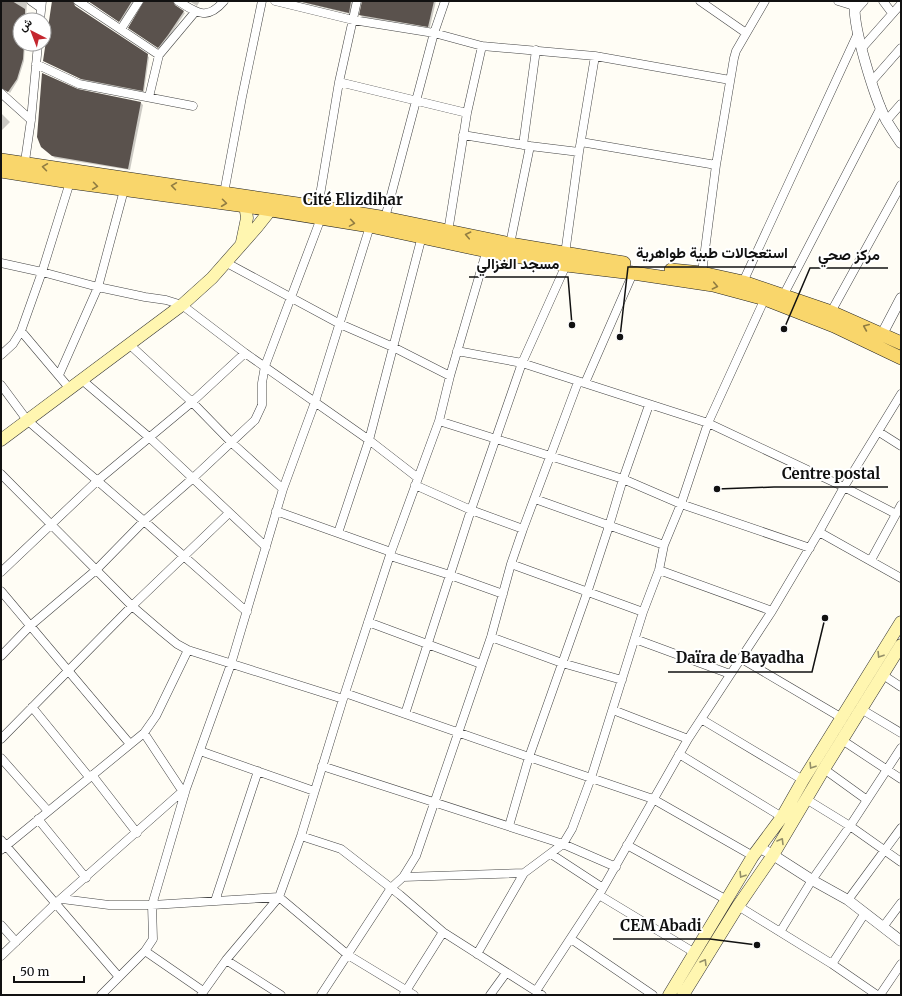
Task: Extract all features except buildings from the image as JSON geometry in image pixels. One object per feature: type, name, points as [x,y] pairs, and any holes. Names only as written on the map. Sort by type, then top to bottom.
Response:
[{"type":"main road","points":[[1,160],[24,169],[70,182],[124,190],[245,201],[320,213],[385,218],[448,232],[488,245],[510,244],[566,259],[702,273],[743,282],[767,295],[834,326],[879,339],[901,343]]},
{"type":"main road","points":[[1,171],[24,169],[224,193],[245,201]]},
{"type":"main road","points":[[242,243],[247,218],[245,201]]},
{"type":"main road","points":[[1,440],[182,305],[204,286],[274,206]]},
{"type":"main road","points":[[320,213],[370,226],[422,236],[488,245],[633,272],[767,295],[783,296],[831,312],[879,339],[901,358]]},
{"type":"main road","points":[[670,995],[726,900],[782,817],[803,780],[901,622]]},
{"type":"main road","points":[[683,995],[738,906],[773,854],[901,646]]},
{"type":"street","points":[[31,1],[42,4]]},
{"type":"street","points":[[78,1],[159,55]]},
{"type":"street","points":[[122,29],[140,1]]},
{"type":"street","points":[[178,1],[195,12],[201,14],[217,9],[224,1]]},
{"type":"street","points":[[224,193],[262,1]]},
{"type":"street","points":[[275,1],[353,20],[434,33],[482,46],[595,56],[730,80]]},
{"type":"street","points":[[1,656],[30,626],[96,570],[144,521],[232,443],[255,420],[261,409],[263,393],[262,384],[265,366],[320,213],[339,82],[357,1]]},
{"type":"street","points":[[385,218],[434,33],[445,1]]},
{"type":"street","points":[[700,1],[746,33]]},
{"type":"street","points":[[702,273],[716,165],[736,51],[765,1]]},
{"type":"street","points":[[838,1],[855,6],[864,1]]},
{"type":"street","points":[[884,1],[892,13]]},
{"type":"street","points":[[862,48],[901,4]]},
{"type":"street","points":[[855,6],[858,33],[872,81],[887,120],[901,143]]},
{"type":"street","points":[[149,97],[159,55],[195,12]]},
{"type":"street","points":[[743,282],[858,33]]},
{"type":"street","points":[[448,232],[467,113],[482,46]]},
{"type":"street","points":[[872,81],[901,48]]},
{"type":"street","points":[[510,244],[527,146],[536,50]]},
{"type":"street","points":[[24,169],[31,120],[37,52]]},
{"type":"street","points":[[405,714],[471,510],[522,363],[566,259],[579,152],[595,56]]},
{"type":"street","points":[[36,64],[79,84],[193,106]]},
{"type":"street","points":[[339,82],[467,113]]},
{"type":"street","points":[[1,93],[31,120]]},
{"type":"street","points":[[887,120],[901,104]]},
{"type":"street","points":[[783,296],[881,107]]},
{"type":"street","points":[[463,135],[527,146],[579,152]]},
{"type":"street","points":[[581,142],[716,165]]},
{"type":"street","points":[[1,355],[13,344],[21,331],[42,272],[70,182]]},
{"type":"street","points":[[831,312],[901,185]]},
{"type":"street","points":[[59,375],[98,287],[124,190]]},
{"type":"street","points":[[101,995],[145,951],[151,943],[153,935],[152,905],[184,790],[200,751],[231,664],[276,511],[315,402],[370,226]]},
{"type":"street","points":[[338,533],[369,440],[422,236]]},
{"type":"street","points":[[145,951],[202,993],[226,960],[279,897],[301,836],[390,554],[439,421],[450,376],[488,245]]},
{"type":"street","points":[[225,262],[340,324],[393,347],[450,376]]},
{"type":"street","points":[[1,263],[98,287],[166,300],[182,305],[245,353],[369,440],[416,481],[471,510],[523,529]]},
{"type":"street","points":[[321,995],[391,888],[404,877],[416,856],[433,802],[491,637],[511,564],[550,455],[581,382],[633,272]]},
{"type":"street","points":[[477,954],[524,873],[552,854],[563,844],[572,829],[591,778],[643,612],[659,570],[664,545],[681,504],[708,423],[767,295]]},
{"type":"street","points":[[879,339],[901,298]]},
{"type":"street","points":[[21,331],[70,389]]},
{"type":"street","points":[[130,344],[192,402],[232,443],[283,489]]},
{"type":"street","points":[[457,351],[522,363],[708,423],[844,487],[896,514]]},
{"type":"street","points":[[1,572],[97,481],[192,402],[245,353]]},
{"type":"street","points":[[82,380],[150,438],[266,547]]},
{"type":"street","points":[[1,385],[28,420],[247,612]]},
{"type":"street","points":[[301,836],[341,849],[391,888],[443,932],[539,993],[616,867],[653,798],[688,739],[730,674],[742,659],[772,611],[820,532],[844,487],[901,394]]},
{"type":"street","points":[[509,826],[529,757],[587,593],[609,526],[622,479],[649,405]]},
{"type":"street","points":[[439,421],[622,479],[681,504],[810,548]]},
{"type":"street","points":[[879,432],[901,446]]},
{"type":"street","points":[[1,474],[132,606],[177,644],[188,650],[231,664],[405,714],[653,798],[757,852],[773,854],[812,880],[848,900],[901,941]]},
{"type":"street","points":[[535,499],[664,545]]},
{"type":"street","points":[[871,560],[901,505]]},
{"type":"street","points":[[276,511],[338,533],[390,554],[503,594]]},
{"type":"street","points":[[2,736],[132,606],[229,513]]},
{"type":"street","points":[[820,532],[901,578]]},
{"type":"street","points":[[511,564],[587,593],[643,612]]},
{"type":"street","points":[[659,570],[772,611]]},
{"type":"street","points":[[1,591],[130,744]]},
{"type":"street","points":[[368,622],[481,664]]},
{"type":"street","points":[[491,637],[562,663],[622,680]]},
{"type":"street","points":[[635,640],[730,674]]},
{"type":"street","points":[[119,976],[59,901],[3,845],[38,819],[144,733],[156,716],[188,650]]},
{"type":"street","points":[[742,659],[842,718]]},
{"type":"street","points":[[883,675],[901,687]]},
{"type":"street","points":[[32,707],[137,833]]},
{"type":"street","points":[[861,709],[901,733]]},
{"type":"street","points":[[613,710],[688,739]]},
{"type":"street","points":[[701,719],[803,780]]},
{"type":"street","points":[[144,733],[184,790]]},
{"type":"street","points":[[842,740],[901,779]]},
{"type":"street","points":[[780,932],[812,880],[850,826],[901,748]]},
{"type":"street","points":[[200,751],[314,791]]},
{"type":"street","points":[[679,754],[782,817]]},
{"type":"street","points":[[1,758],[48,811]]},
{"type":"street","points":[[322,766],[563,844],[616,867]]},
{"type":"street","points":[[824,769],[867,800]]},
{"type":"street","points":[[215,901],[258,771]]},
{"type":"street","points":[[1,956],[59,901],[184,790]]},
{"type":"street","points":[[806,799],[850,826],[901,862]]},
{"type":"street","points":[[38,819],[86,878]]},
{"type":"street","points":[[848,900],[901,828]]},
{"type":"street","points":[[627,846],[726,900]]},
{"type":"street","points":[[552,854],[601,891],[695,954]]},
{"type":"street","points":[[404,877],[524,873]]},
{"type":"street","points":[[59,901],[109,905],[152,905],[279,897],[348,955],[408,994],[443,932]]},
{"type":"street","points":[[883,927],[901,903]]},
{"type":"street","points":[[738,906],[879,995],[901,964]]},
{"type":"street","points":[[832,964],[865,913]]},
{"type":"street","points":[[1,925],[16,942]]},
{"type":"street","points":[[571,939],[653,995]]},
{"type":"street","points":[[226,960],[281,995]]},
{"type":"street","points":[[490,995],[506,973]]},
{"type":"place","name":"مسجد الغزالي","points":[[572,325]]},
{"type":"place","name":"مركز صحي","points":[[784,329]]},
{"type":"place","name":"استعجالات طبية طواهرية","points":[[620,337]]},
{"type":"place","name":"Centre postal","points":[[717,489]]},
{"type":"place","name":"Daïra de Bayadha","points":[[825,618]]},
{"type":"place","name":"CEM Abadi","points":[[757,945]]},
{"type":"district","name":"Cité Elizdihar","points":[[353,199]]}]
